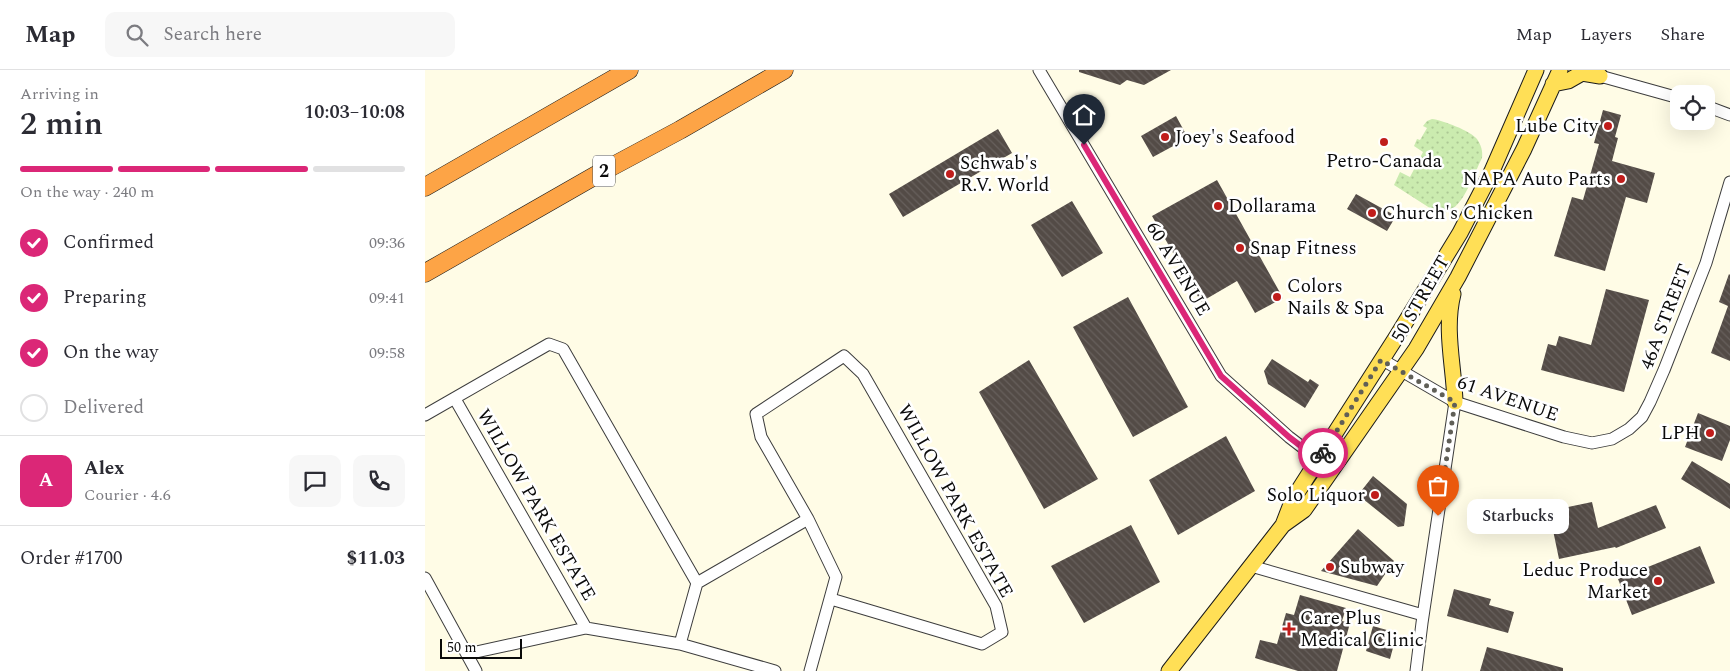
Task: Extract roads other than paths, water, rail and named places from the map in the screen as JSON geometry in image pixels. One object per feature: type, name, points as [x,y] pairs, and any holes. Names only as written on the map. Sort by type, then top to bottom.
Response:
[{"type":"highway","points":[[537,123],[619,70]]},
{"type":"highway","points":[[425,187],[629,70]]},
{"type":"highway","name":"2","points":[[425,273],[784,70]]},
{"type":"main road","name":"50 STREET","points":[[1283,526],[1293,499],[1460,233],[1492,170],[1536,70]]},
{"type":"main road","name":"50 STREET","points":[[1169,671],[1283,526],[1303,510],[1416,350],[1458,277],[1527,144],[1560,70]]},
{"type":"main road","points":[[1553,84],[1568,81],[1587,72]]},
{"type":"main road","points":[[1455,402],[1450,349],[1449,310],[1458,277]]},
{"type":"street","name":"60 AVENUE","points":[[1039,70],[1221,376],[1289,437],[1319,460]]},
{"type":"street","points":[[1587,72],[1670,95]]},
{"type":"street","points":[[1715,109],[1730,115]]},
{"type":"street","name":"46A STREET","points":[[1602,441],[1612,439],[1629,429],[1642,417],[1650,402],[1706,263],[1730,182]]},
{"type":"street","name":"WILLOW PARK ESTATE","points":[[425,415],[549,344],[563,349],[697,583]]},
{"type":"street","name":"WILLOW PARK ESTATE","points":[[844,356],[863,374],[996,606],[1002,632],[981,644],[831,599],[837,577],[808,519],[761,437],[756,414],[844,356]]},
{"type":"street","name":"61 AVENUE","points":[[1381,360],[1455,402],[1564,437],[1592,443],[1602,441]]},
{"type":"street","name":"WILLOW PARK ESTATE","points":[[455,399],[586,628]]},
{"type":"street","points":[[1416,671],[1455,402]]},
{"type":"street","points":[[680,644],[697,583],[808,519]]},
{"type":"street","points":[[1251,566],[1423,616]]},
{"type":"street","points":[[425,578],[476,671]]},
{"type":"street","points":[[810,671],[831,599]]},
{"type":"street","name":"WILLOW PARK ESTATE","points":[[467,654],[586,628],[680,644],[775,671]]},
{"type":"place","name":"Lube City","points":[[1608,126]]},
{"type":"place","name":"Joey's Seafood","points":[[1165,137]]},
{"type":"place","name":"Petro-Canada","points":[[1384,142]]},
{"type":"place","name":"Schwab's R.V. World","points":[[950,174]]},
{"type":"place","name":"NAPA Auto Parts","points":[[1621,179]]},
{"type":"place","name":"Dollarama","points":[[1218,206]]},
{"type":"place","name":"Church's Chicken","points":[[1372,213]]},
{"type":"place","name":"Snap Fitness","points":[[1240,248]]},
{"type":"place","name":"Colors Nails & Spa","points":[[1277,297]]},
{"type":"place","name":"LPH","points":[[1710,433]]},
{"type":"place","name":"Solo Liquor","points":[[1375,495]]},
{"type":"place","name":"Starbucks","points":[[1438,516]]},
{"type":"place","name":"Subway","points":[[1330,567]]},
{"type":"place","name":"Leduc Produce Market","points":[[1658,581]]},
{"type":"place","name":"Care Plus Medical Clinic","points":[[1289,629]]}]
